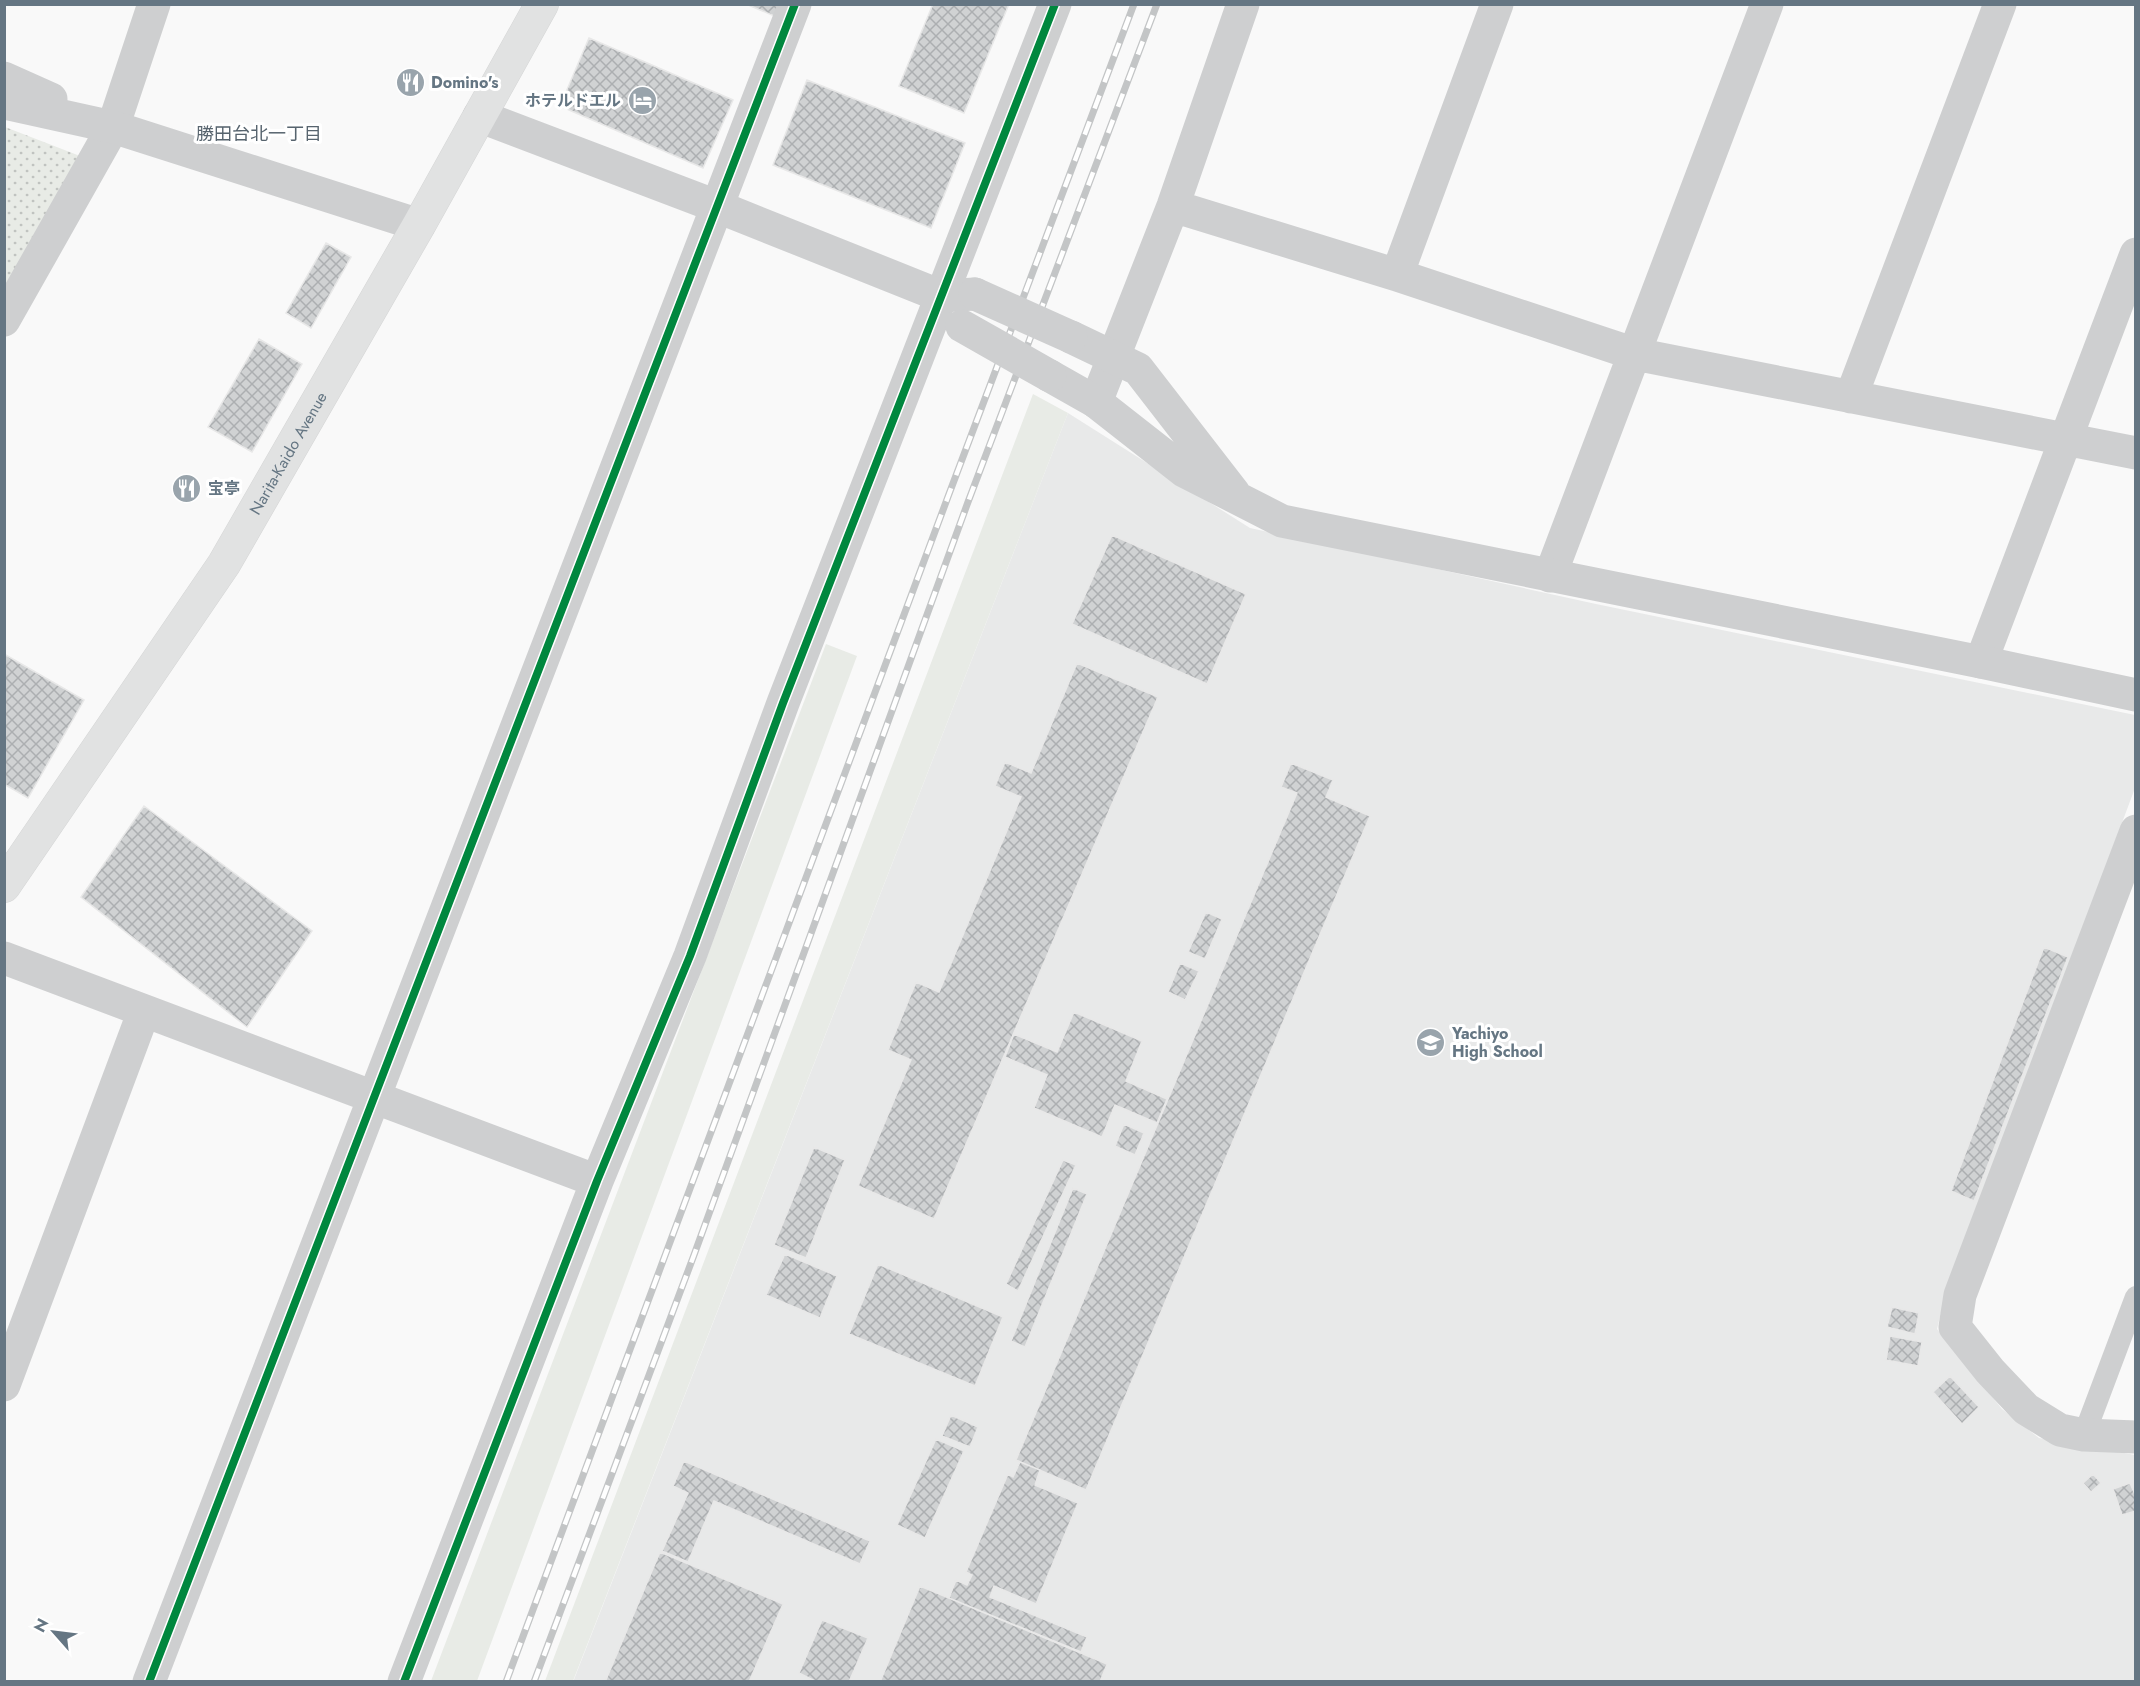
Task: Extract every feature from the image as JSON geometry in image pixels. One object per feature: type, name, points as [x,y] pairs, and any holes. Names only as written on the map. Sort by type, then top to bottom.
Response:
[{"type":"highway","name":"Narita-Kaido Avenue","points":[[4,886],[224,564],[419,225],[542,4]]},
{"type":"street","points":[[4,320],[113,127],[154,4]]},
{"type":"street","points":[[149,1682],[795,4]]},
{"type":"street","points":[[405,1682],[597,1181],[690,956],[779,714],[1056,4]]},
{"type":"street","points":[[1096,402],[1173,206],[1243,4]]},
{"type":"street","points":[[1396,275],[1497,4]]},
{"type":"street","points":[[1550,576],[1767,4]]},
{"type":"street","points":[[1851,397],[2000,4]]},
{"type":"street","points":[[4,78],[113,127]]},
{"type":"street","points":[[4,103],[113,127],[419,225]]},
{"type":"street","points":[[479,116],[716,206],[941,296],[975,294],[1138,369],[1238,499]]},
{"type":"street","points":[[1173,206],[1396,275],[1635,354],[2136,453]]},
{"type":"street","points":[[1981,662],[2136,254]]},
{"type":"street","points":[[941,296],[962,326],[1096,402],[1184,471],[1282,520],[2136,695]]},
{"type":"street","points":[[2136,831],[1960,1295],[1955,1327],[1989,1371],[2026,1409],[2060,1430],[2084,1435],[2136,1437]]},
{"type":"street","points":[[4,958],[597,1181]]},
{"type":"street","points":[[4,1385],[144,1011]]},
{"type":"lane","points":[[2084,1435],[2136,1297]]},
{"type":"shaded area","points":[[5,127],[93,161],[5,318]]},
{"type":"shaded area","points":[[1033,394],[1068,413],[573,1681],[545,1681]]},
{"type":"shaded area","name":"Yachiyo High School","points":[[1068,413],[1250,528],[1596,604],[2135,715],[2135,788],[1945,1296],[1937,1329],[2002,1409],[2039,1438],[2135,1455],[2135,1681],[573,1682]]},
{"type":"shaded area","points":[[826,644],[857,656],[477,1681],[431,1681]]},
{"type":"building","points":[[746,4],[785,4],[779,18]]},
{"type":"building","points":[[933,4],[1009,4],[964,113],[899,86]]},
{"type":"building","points":[[589,38],[733,100],[703,168],[560,106]]},
{"type":"building","points":[[807,80],[965,143],[931,228],[773,165]]},
{"type":"building","points":[[326,243],[351,257],[311,328],[286,313]]},
{"type":"building","points":[[259,339],[302,364],[252,452],[208,427]]},
{"type":"building","points":[[1112,535],[1246,594],[1207,684],[1072,624]]},
{"type":"building","points":[[4,654],[84,700],[28,798],[4,784]]},
{"type":"building","points":[[1077,663],[1158,697],[934,1219],[858,1186],[911,1060],[888,1050],[916,982],[939,992],[1021,797],[995,786],[1005,762],[1031,773]]},
{"type":"building","points":[[1291,763],[1333,780],[1326,797],[1370,816],[1086,1490],[1016,1460],[1297,793],[1281,787]]},
{"type":"building","points":[[144,806],[312,931],[247,1027],[81,897]]},
{"type":"building","points":[[1206,912],[1222,919],[1205,959],[1188,952]]},
{"type":"building","points":[[2044,947],[2068,957],[1974,1201],[1951,1191]]},
{"type":"building","points":[[1180,963],[1199,971],[1185,1000],[1168,992]]},
{"type":"building","points":[[1074,1012],[1142,1041],[1126,1081],[1167,1099],[1157,1123],[1115,1105],[1102,1137],[1034,1108],[1047,1075],[1005,1057],[1014,1034],[1057,1052]]},
{"type":"building","points":[[1124,1124],[1144,1133],[1135,1155],[1115,1146]]},
{"type":"building","points":[[814,1147],[845,1160],[806,1258],[774,1245]]},
{"type":"building","points":[[1063,1160],[1076,1165],[1018,1291],[1006,1284]]},
{"type":"building","points":[[1073,1188],[1087,1194],[1025,1347],[1011,1341]]},
{"type":"building","points":[[785,1254],[837,1276],[820,1318],[766,1295]]},
{"type":"building","points":[[878,1264],[1003,1317],[975,1386],[849,1334]]},
{"type":"building","points":[[1892,1307],[1919,1313],[1915,1334],[1887,1327]]},
{"type":"building","points":[[1890,1336],[1922,1342],[1918,1366],[1886,1360]]},
{"type":"building","points":[[1950,1376],[1979,1407],[1962,1424],[1933,1392]]},
{"type":"building","points":[[951,1415],[978,1427],[970,1447],[942,1436]]},
{"type":"building","points":[[936,1439],[964,1451],[925,1538],[897,1525]]},
{"type":"building","points":[[684,1461],[870,1541],[860,1564],[714,1501],[688,1562],[662,1551],[688,1493],[673,1486]]},
{"type":"building","points":[[1020,1462],[1040,1470],[1035,1485],[1078,1503],[1036,1604],[994,1586],[990,1597],[1087,1637],[1081,1652],[949,1598],[956,1580],[967,1585],[972,1575],[966,1572],[1008,1474],[1013,1477]]},
{"type":"building","points":[[2093,1474],[2101,1483],[2091,1492],[2083,1483]]},
{"type":"building","points":[[2130,1483],[2136,1497],[2136,1511],[2122,1515],[2113,1489]]},
{"type":"building","points":[[660,1552],[783,1604],[749,1682],[605,1682]]},
{"type":"building","points":[[920,1586],[1107,1664],[1100,1682],[880,1682]]},
{"type":"building","points":[[822,1620],[868,1638],[849,1682],[817,1682],[799,1673]]},
{"type":"railway","points":[[506,1682],[1134,4]]},
{"type":"railway","points":[[534,1682],[694,1255],[968,502],[1157,4]]},
{"type":"cycle path","points":[[149,1682],[795,4]]},
{"type":"cycle path","points":[[404,1682],[597,1181],[690,956],[783,703],[1055,4]]},
{"type":"place","name":"Domino's","points":[[410,82]]},
{"type":"place","name":"ホテルドエル","points":[[642,100]]},
{"type":"place","name":"宝亭","points":[[187,488]]},
{"type":"place","name":"Yachiyo High School","points":[[1431,1042]]},
{"type":"district","name":"勝田台北一丁目","points":[[259,134]]}]
